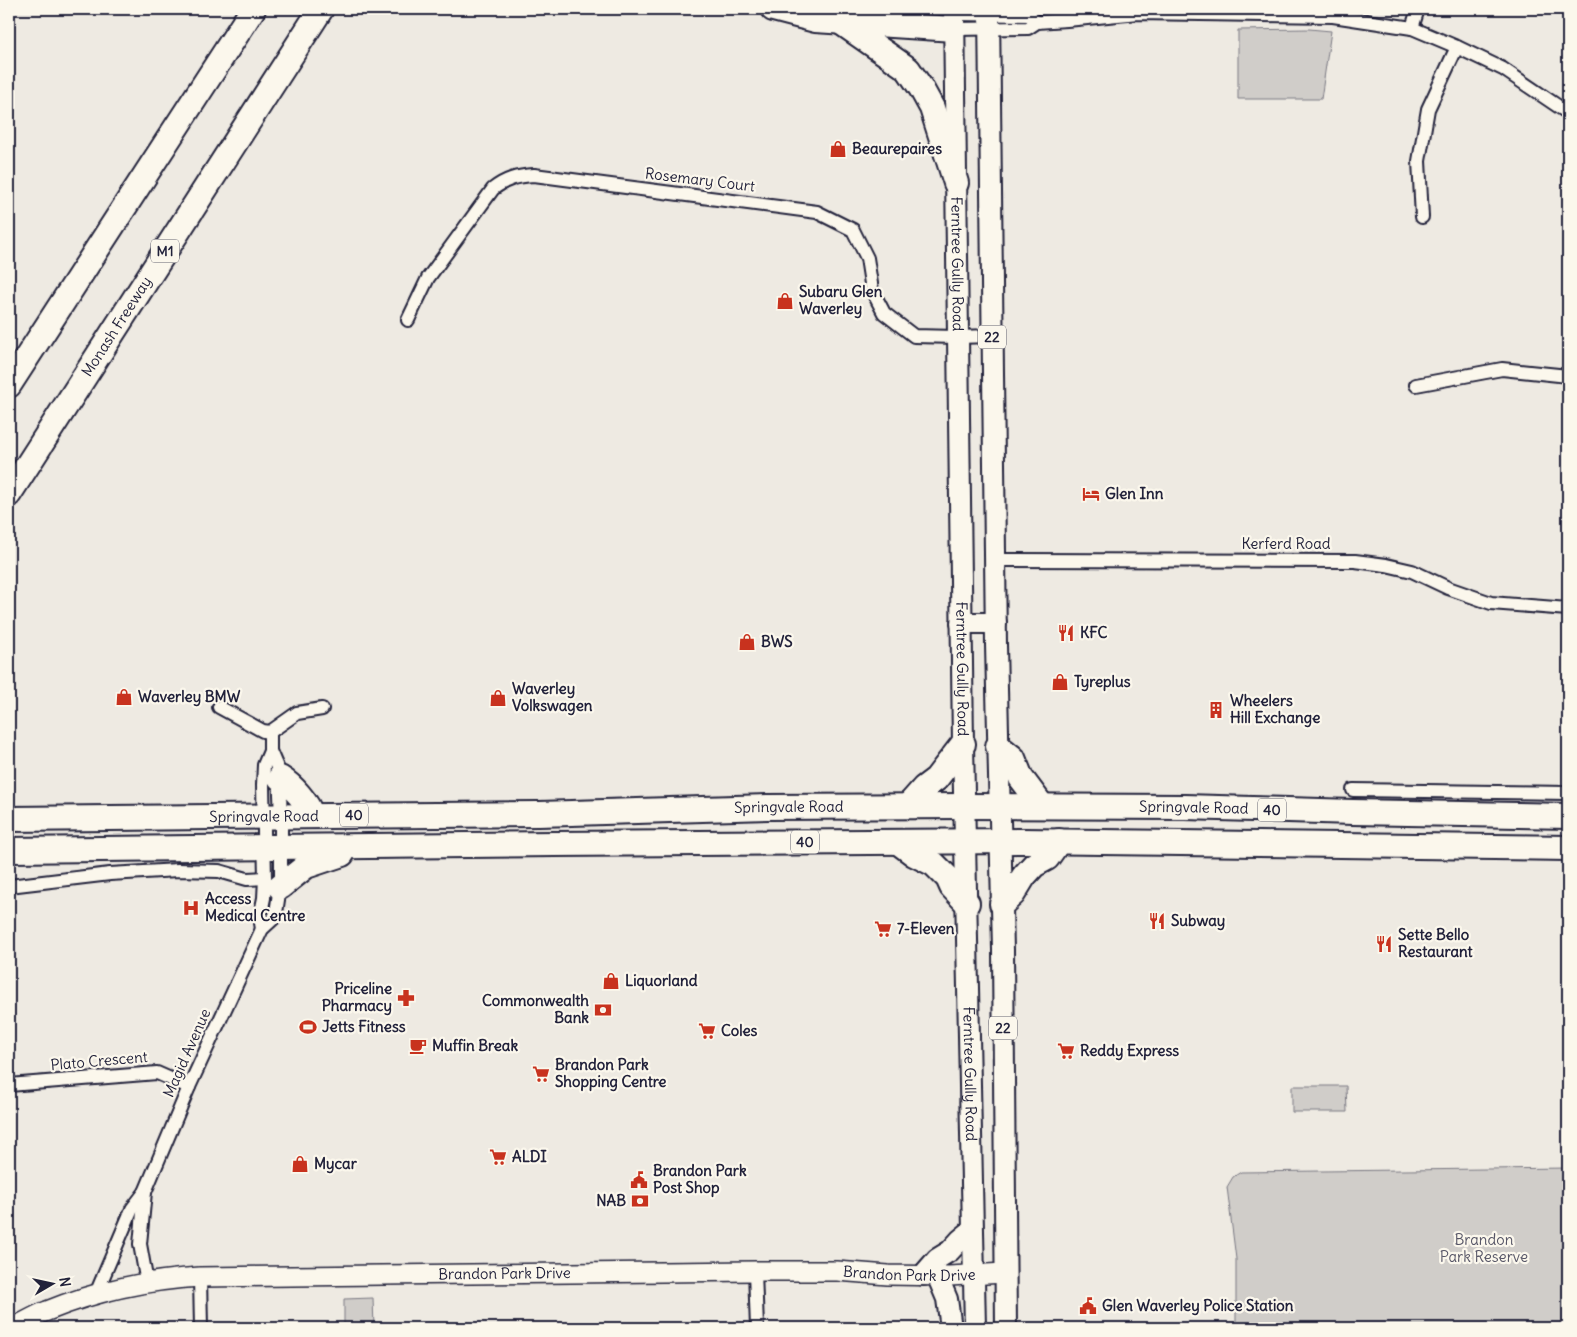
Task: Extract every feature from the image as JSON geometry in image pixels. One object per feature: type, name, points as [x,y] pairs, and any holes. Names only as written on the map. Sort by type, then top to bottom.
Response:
[{"type":"highway","points":[[9,385],[253,9]]},
{"type":"highway","name":"Monash Freeway","points":[[9,494],[321,9]]},
{"type":"highway","points":[[773,9],[814,20],[842,23],[954,17]]},
{"type":"highway","points":[[842,23],[908,69],[932,108],[956,183]]},
{"type":"highway","points":[[908,806],[924,788],[936,779],[963,744]]},
{"type":"highway","points":[[998,746],[1013,758],[1021,778],[1042,806]]},
{"type":"highway","points":[[280,778],[290,785],[296,794],[308,805],[312,816]]},
{"type":"highway","name":"Springvale Road","points":[[9,819],[570,813],[768,807],[908,806],[1206,807],[1346,812],[1568,816]]},
{"type":"highway","points":[[570,813],[572,844]]},
{"type":"highway","points":[[1002,904],[1013,894],[1024,876],[1034,865],[1047,858],[1059,841]]},
{"type":"highway","name":"Springvale Road","points":[[9,850],[178,859],[273,846],[1059,841],[1568,848]]},
{"type":"highway","points":[[898,842],[914,854],[934,864],[967,902]]},
{"type":"highway","points":[[273,882],[306,866],[370,846]]},
{"type":"main road","name":"Ferntree Gully Road","points":[[954,17],[961,623],[974,1328]]},
{"type":"main road","name":"22","points":[[989,17],[1006,1328]]},
{"type":"main road","points":[[961,623],[996,623]]},
{"type":"main road","points":[[951,1328],[947,1299],[930,1275],[937,1259],[950,1251],[972,1230]]},
{"type":"street","points":[[1412,28],[1418,9]]},
{"type":"street","points":[[954,17],[989,17],[1028,28],[1036,22],[1067,20],[1128,11],[1333,16],[1412,28],[1503,69],[1568,113]]},
{"type":"street","points":[[1422,217],[1419,160],[1428,109],[1457,47]]},
{"type":"street","name":"Rosemary Court","points":[[408,320],[428,278],[493,189],[505,180],[534,175],[817,212],[852,230],[867,258],[872,290],[884,313],[914,336],[992,336]]},
{"type":"street","points":[[1416,385],[1502,369],[1568,376]]},
{"type":"street","name":"Kerferd Road","points":[[995,560],[1355,561],[1412,571],[1448,588],[1491,603],[1568,609]]},
{"type":"street","points":[[219,707],[264,731],[270,732],[297,713],[322,710]]},
{"type":"street","points":[[270,732],[270,751],[280,778],[272,817]]},
{"type":"street","points":[[270,751],[264,765],[272,817]]},
{"type":"street","points":[[1354,790],[1568,793]]},
{"type":"street","name":"Magid Avenue","points":[[95,1296],[132,1209],[145,1192],[189,1087],[262,929],[274,918],[276,913],[273,882],[272,817]]},
{"type":"street","name":"Magid Avenue","points":[[262,929],[260,917],[264,898],[273,882],[272,817]]},
{"type":"street","name":"Springvale Road","points":[[9,886],[110,874],[178,859],[210,871],[225,871],[247,879],[273,882]]},
{"type":"street","name":"Plato Crescent","points":[[9,1085],[157,1073],[189,1087]]},
{"type":"street","name":"Magid Avenue","points":[[145,1192],[140,1244],[147,1283]]},
{"type":"street","points":[[755,1271],[757,1328]]},
{"type":"street","name":"Brandon Park Drive","points":[[13,1328],[45,1311],[112,1290],[147,1283],[200,1277],[755,1271],[837,1271],[930,1275],[1005,1273]]},
{"type":"street","points":[[200,1277],[201,1328]]},
{"type":"green space","points":[[1309,29],[1331,31],[1321,99],[1238,99],[1238,30]]},
{"type":"green space","points":[[1292,1086],[1346,1086],[1347,1112],[1292,1112]]},
{"type":"green space","name":"Brandon Park Reserve","points":[[1568,1168],[1568,1328],[1236,1328],[1236,1259],[1227,1187],[1233,1177],[1241,1172]]},
{"type":"green space","points":[[373,1298],[374,1328],[344,1328],[344,1299]]},
{"type":"place","name":"Beaurepaires","points":[[838,149]]},
{"type":"place","name":"Subaru Glen Waverley","points":[[785,301]]},
{"type":"place","name":"Glen Inn","points":[[1091,494]]},
{"type":"place","name":"KFC","points":[[1066,633]]},
{"type":"place","name":"BWS","points":[[747,642]]},
{"type":"place","name":"Tyreplus","points":[[1060,682]]},
{"type":"place","name":"Waverley BMW","points":[[124,697]]},
{"type":"place","name":"Waverley Volkswagen","points":[[498,698]]},
{"type":"place","name":"Wheelers Hill Exchange","points":[[1216,710]]},
{"type":"place","name":"Access Medical Centre","points":[[191,908]]},
{"type":"place","name":"Subway","points":[[1157,921]]},
{"type":"place","name":"7-Eleven","points":[[883,929]]},
{"type":"place","name":"Sette Bello Restaurant","points":[[1384,944]]},
{"type":"place","name":"Liquorland","points":[[611,981]]},
{"type":"place","name":"Priceline Pharmacy","points":[[406,998]]},
{"type":"place","name":"Commonwealth Bank","points":[[603,1010]]},
{"type":"place","name":"Jetts Fitness","points":[[308,1027]]},
{"type":"place","name":"Coles","points":[[707,1031]]},
{"type":"place","name":"Muffin Break","points":[[418,1046]]},
{"type":"place","name":"Reddy Express","points":[[1066,1051]]},
{"type":"place","name":"Brandon Park Shopping Centre","points":[[541,1074]]},
{"type":"place","name":"ALDI","points":[[498,1157]]},
{"type":"place","name":"Mycar","points":[[300,1164]]},
{"type":"place","name":"Brandon Park Post Shop","points":[[639,1180]]},
{"type":"place","name":"NAB","points":[[640,1201]]},
{"type":"place","name":"Glen Waverley Police Station","points":[[1088,1306]]}]
